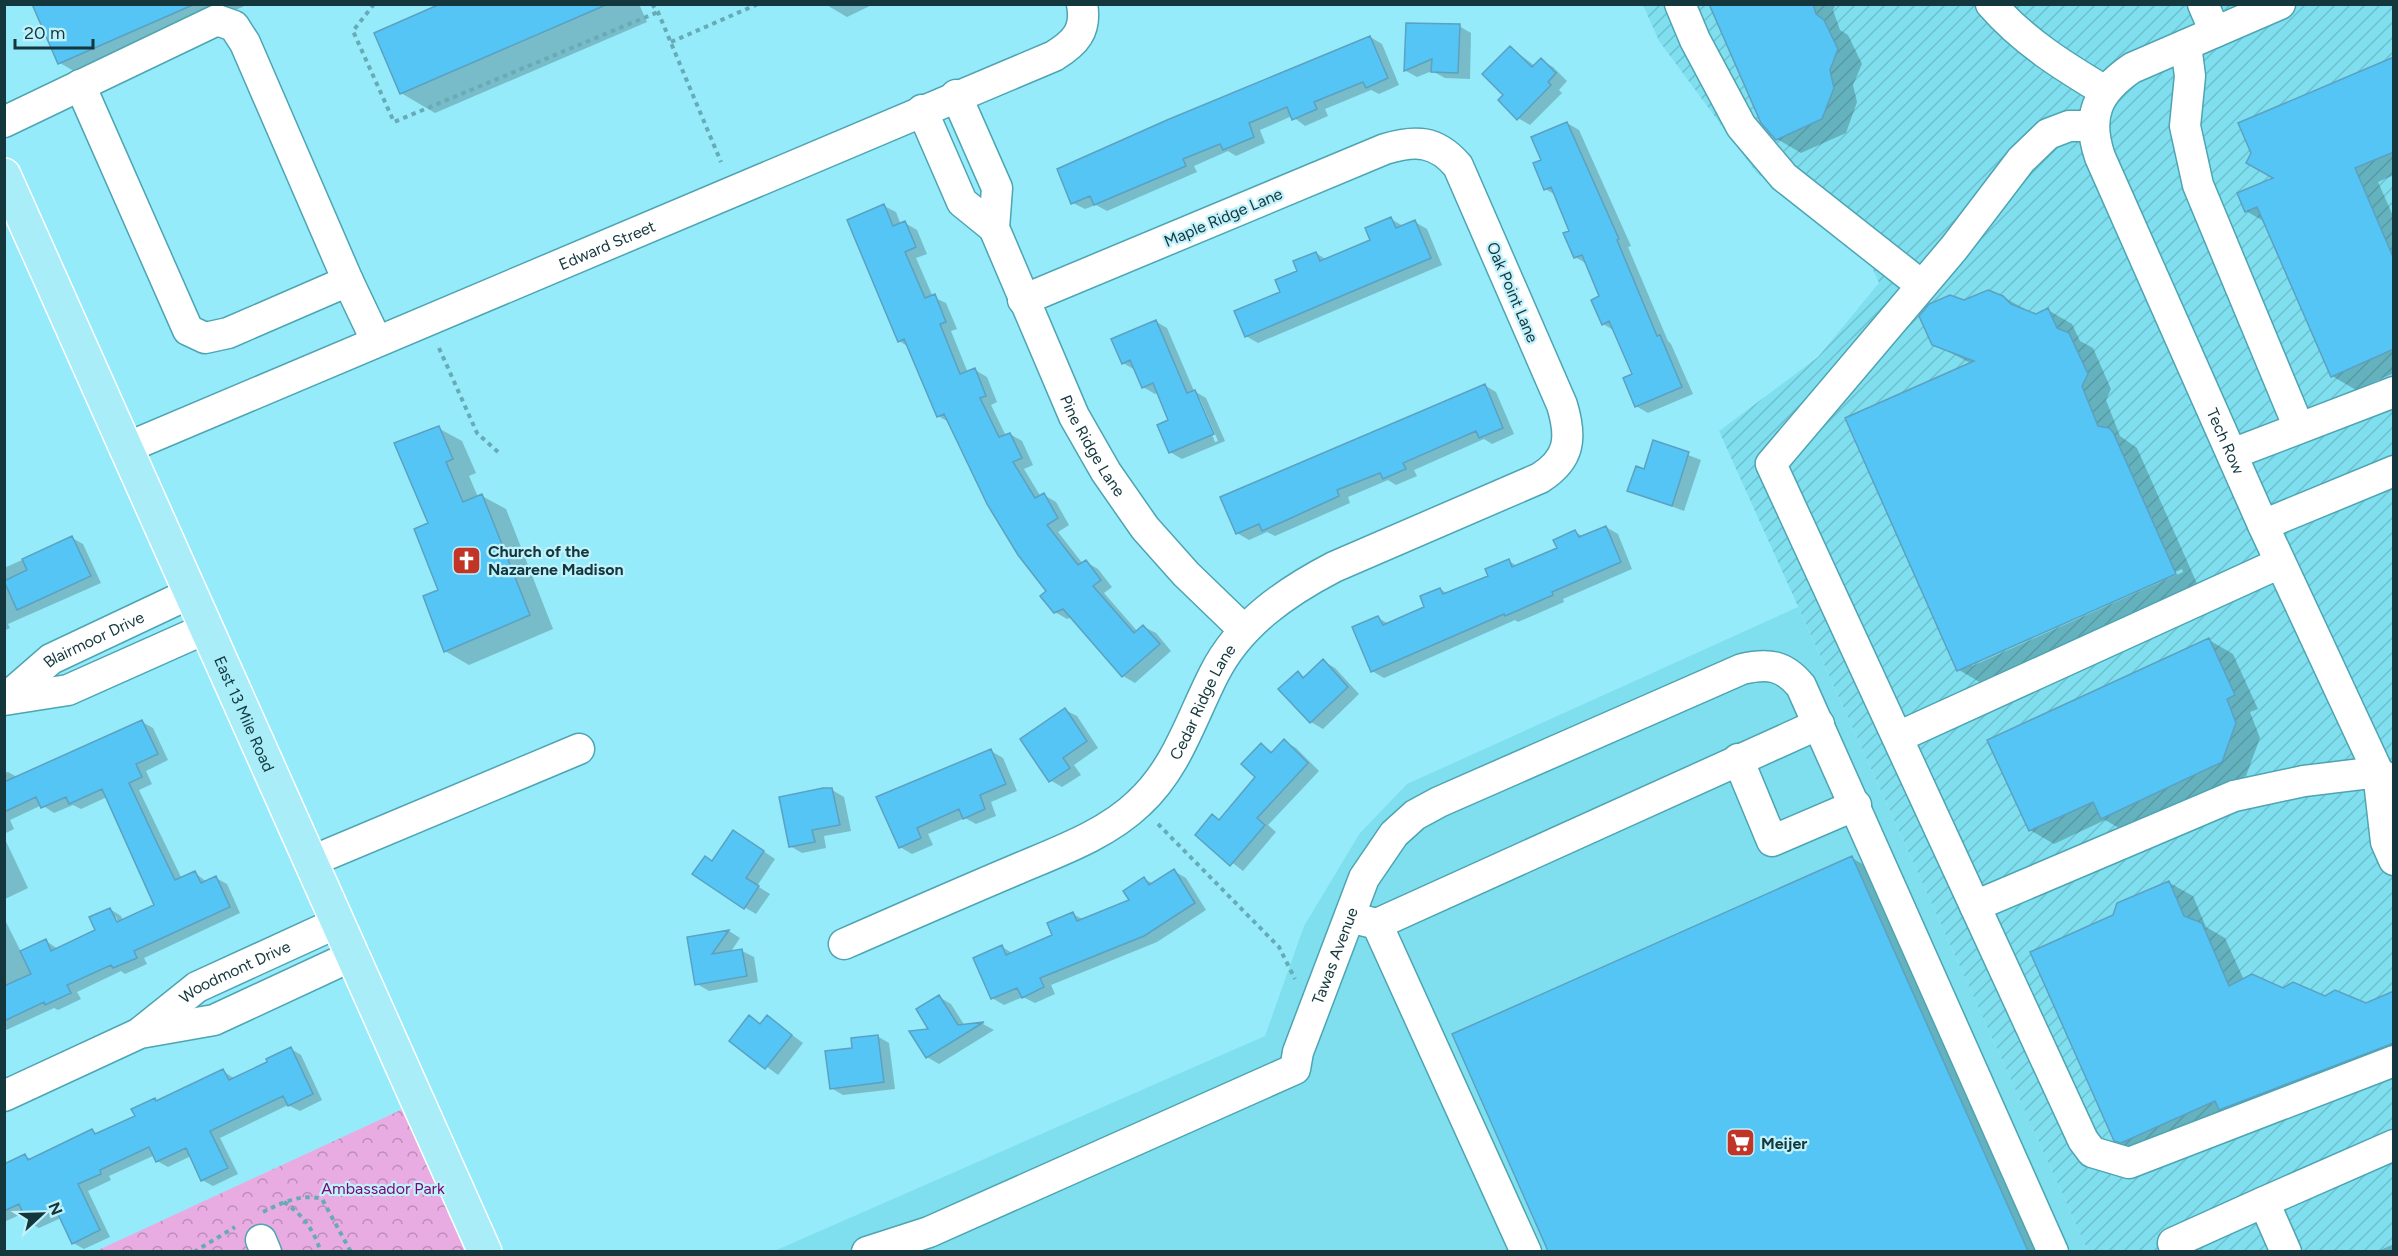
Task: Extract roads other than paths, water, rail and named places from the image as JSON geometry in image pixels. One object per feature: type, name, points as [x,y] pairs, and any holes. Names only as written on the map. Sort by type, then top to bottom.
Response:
[{"type":"main road","name":"East 13 Mile Road","points":[[8,195],[126,448],[485,1251]]},
{"type":"street","points":[[1680,4],[1695,40],[1741,126],[1784,177],[1921,285]]},
{"type":"street","points":[[1991,4],[2014,30],[2060,64],[2098,108]]},
{"type":"street","points":[[2203,4],[2215,32]]},
{"type":"street","points":[[2265,7],[2215,32],[2132,68],[2115,79],[2098,108],[2069,126],[2048,134],[2021,160],[1921,285],[1771,464],[2083,1140],[2092,1152],[2129,1163],[2394,1061]]},
{"type":"street","name":"Edward Street","points":[[126,448],[956,95],[1054,56],[1076,41],[1081,19]]},
{"type":"street","points":[[4,122],[217,20],[234,26],[244,42],[376,340]]},
{"type":"street","points":[[2186,45],[2190,76],[2186,126],[2198,184],[2299,428]]},
{"type":"street","points":[[80,85],[188,330],[205,338],[228,333],[348,281]]},
{"type":"street","name":"Pine Ridge Lane","points":[[956,95],[997,188],[994,228],[1074,416],[1125,501],[1171,559],[1244,630]]},
{"type":"street","name":"Tech Row","points":[[2098,108],[2100,157],[2280,563],[2386,777],[2386,842],[2394,860]]},
{"type":"street","name":"Pine Ridge Lane","points":[[922,110],[962,202],[994,228]]},
{"type":"street","name":"Maple Ridge Lane","points":[[1023,300],[1385,149],[1403,144],[1425,143]]},
{"type":"street","name":"Oak Point Lane","points":[[1425,143],[1448,154],[1458,166],[1480,214],[1562,405],[1568,424],[1568,442],[1562,458]]},
{"type":"street","points":[[2232,454],[2394,392]]},
{"type":"street","name":"Cedar Ridge Lane","points":[[844,944],[1062,849],[1116,821],[1138,804],[1167,773],[1215,672],[1244,630],[1266,610],[1318,575],[1523,487],[1553,470],[1562,458]]},
{"type":"street","points":[[2263,525],[2394,471]]},
{"type":"street","points":[[1898,737],[2280,563]]},
{"type":"street","name":"Blairmoor Drive","points":[[5,699],[51,659],[190,593]]},
{"type":"street","name":"Blairmoor Drive","points":[[5,699],[68,690],[207,628]]},
{"type":"street","name":"Tawas Avenue","points":[[867,1251],[926,1245],[1295,1069],[1298,1052],[1364,878],[1377,855],[1394,834],[1415,815],[1439,802],[1742,669],[1761,664],[1777,666],[1791,673],[1801,686],[2053,1251]]},
{"type":"street","points":[[1348,918],[1377,924],[1819,724]]},
{"type":"street","points":[[312,861],[579,749]]},
{"type":"street","points":[[1738,759],[1772,841],[1856,805]]},
{"type":"street","points":[[1975,906],[2234,796],[2304,781],[2386,777]]},
{"type":"street","name":"Woodmont Drive","points":[[4,1096],[140,1033],[197,987],[339,922]]},
{"type":"street","points":[[1377,924],[1526,1251]]},
{"type":"street","name":"Woodmont Drive","points":[[140,1033],[214,1020],[354,955]]},
{"type":"street","points":[[2176,1251],[2173,1243],[2394,1145]]},
{"type":"street","points":[[2264,1202],[2286,1251]]},
{"type":"place","name":"Church of the Nazarene Madison","points":[[467,560]]},
{"type":"place","name":"Meijer","points":[[1740,1143]]},
{"type":"park label","name":"Ambassador Park","points":[[383,1188]]}]
